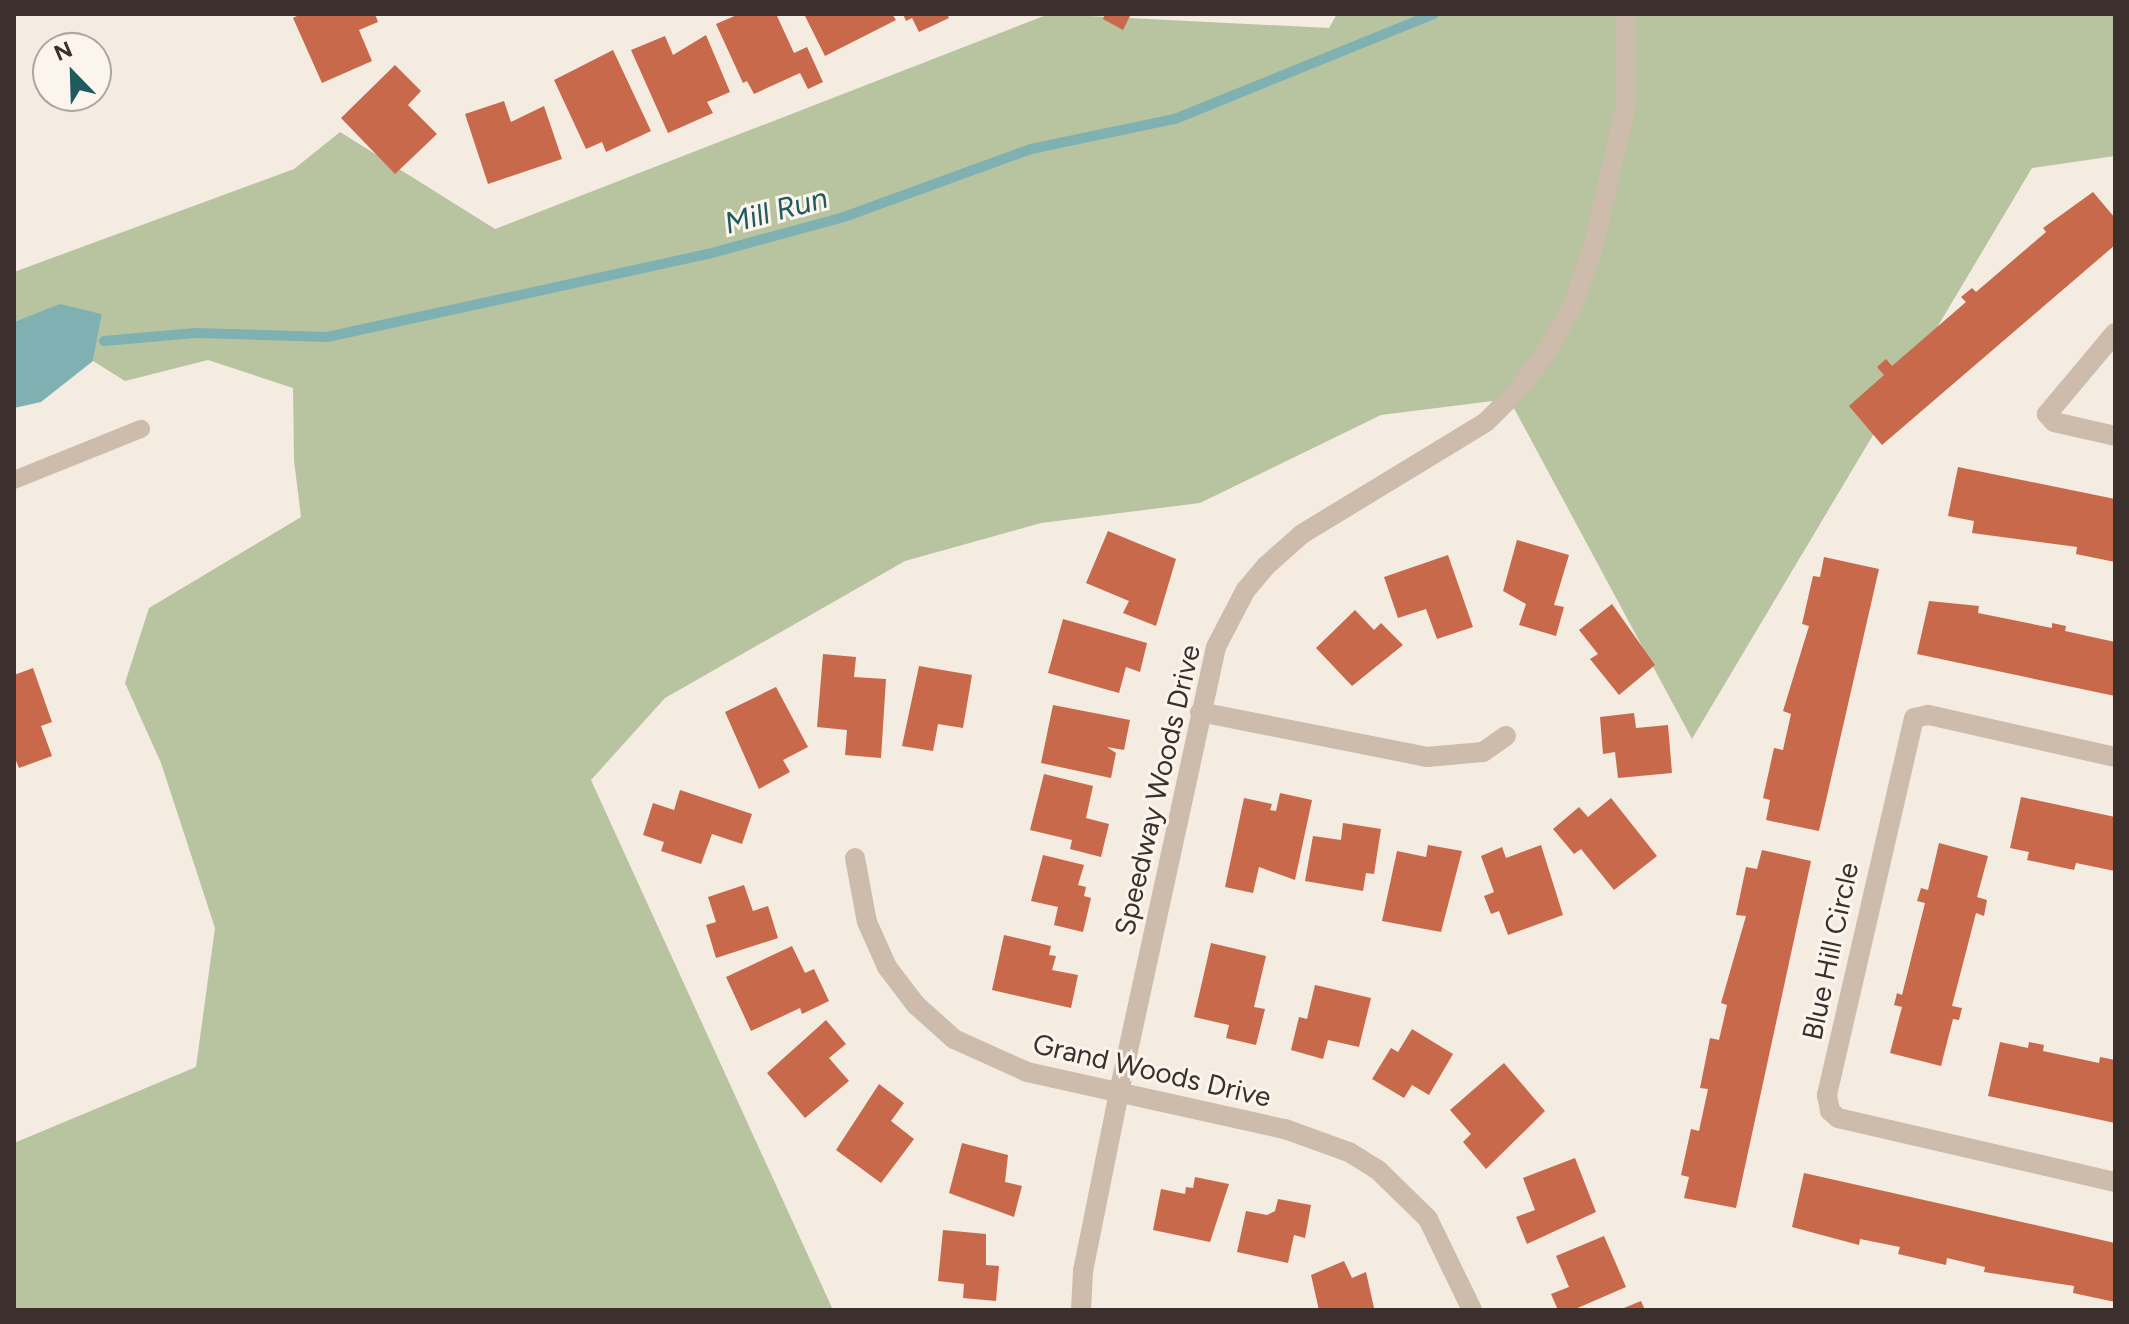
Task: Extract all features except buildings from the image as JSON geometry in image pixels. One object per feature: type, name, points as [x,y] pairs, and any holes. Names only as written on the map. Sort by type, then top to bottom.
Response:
[{"type":"street","name":"Speedway Woods Drive","points":[[1081,1310],[1083,1271],[1119,1092],[1216,647],[1245,591],[1266,566],[1302,534],[1486,422],[1520,388],[1549,348],[1573,305],[1594,244],[1625,109],[1626,14]]},
{"type":"street","points":[[2115,333],[2047,414],[2054,422],[2115,436]]},
{"type":"street","points":[[1200,712],[1427,757],[1483,752],[1506,736]]},
{"type":"street","name":"Blue Hill Circle","points":[[2115,757],[1928,715],[1914,718],[1827,1095],[1830,1111],[1838,1118],[2115,1182]]},
{"type":"street","name":"Grand Woods Drive","points":[[855,858],[863,908],[880,953],[896,980],[940,1028],[996,1062],[1294,1131],[1349,1152],[1396,1185],[1428,1219],[1472,1310]]},
{"type":"lane","points":[[14,480],[141,429]]},
{"type":"green space","points":[[1049,14],[1329,28],[1337,14],[2115,14],[2115,156],[2032,168],[1692,739],[1509,399],[1381,415],[1200,503],[1041,523],[905,561],[665,698],[591,780],[833,1310],[14,1310],[14,1143],[196,1067],[215,928],[161,763],[125,683],[149,608],[301,517],[294,460],[293,388],[208,360],[125,381],[93,361],[102,314],[60,305],[14,322],[14,272],[294,169],[340,132],[495,229]]},
{"type":"water","points":[[60,304],[102,314],[93,361],[41,402],[14,408],[14,322]]},
{"type":"waterway","name":"Mill Run","points":[[104,341],[196,333],[327,337],[708,254],[844,217],[1031,149],[1175,119],[1434,14]]}]
